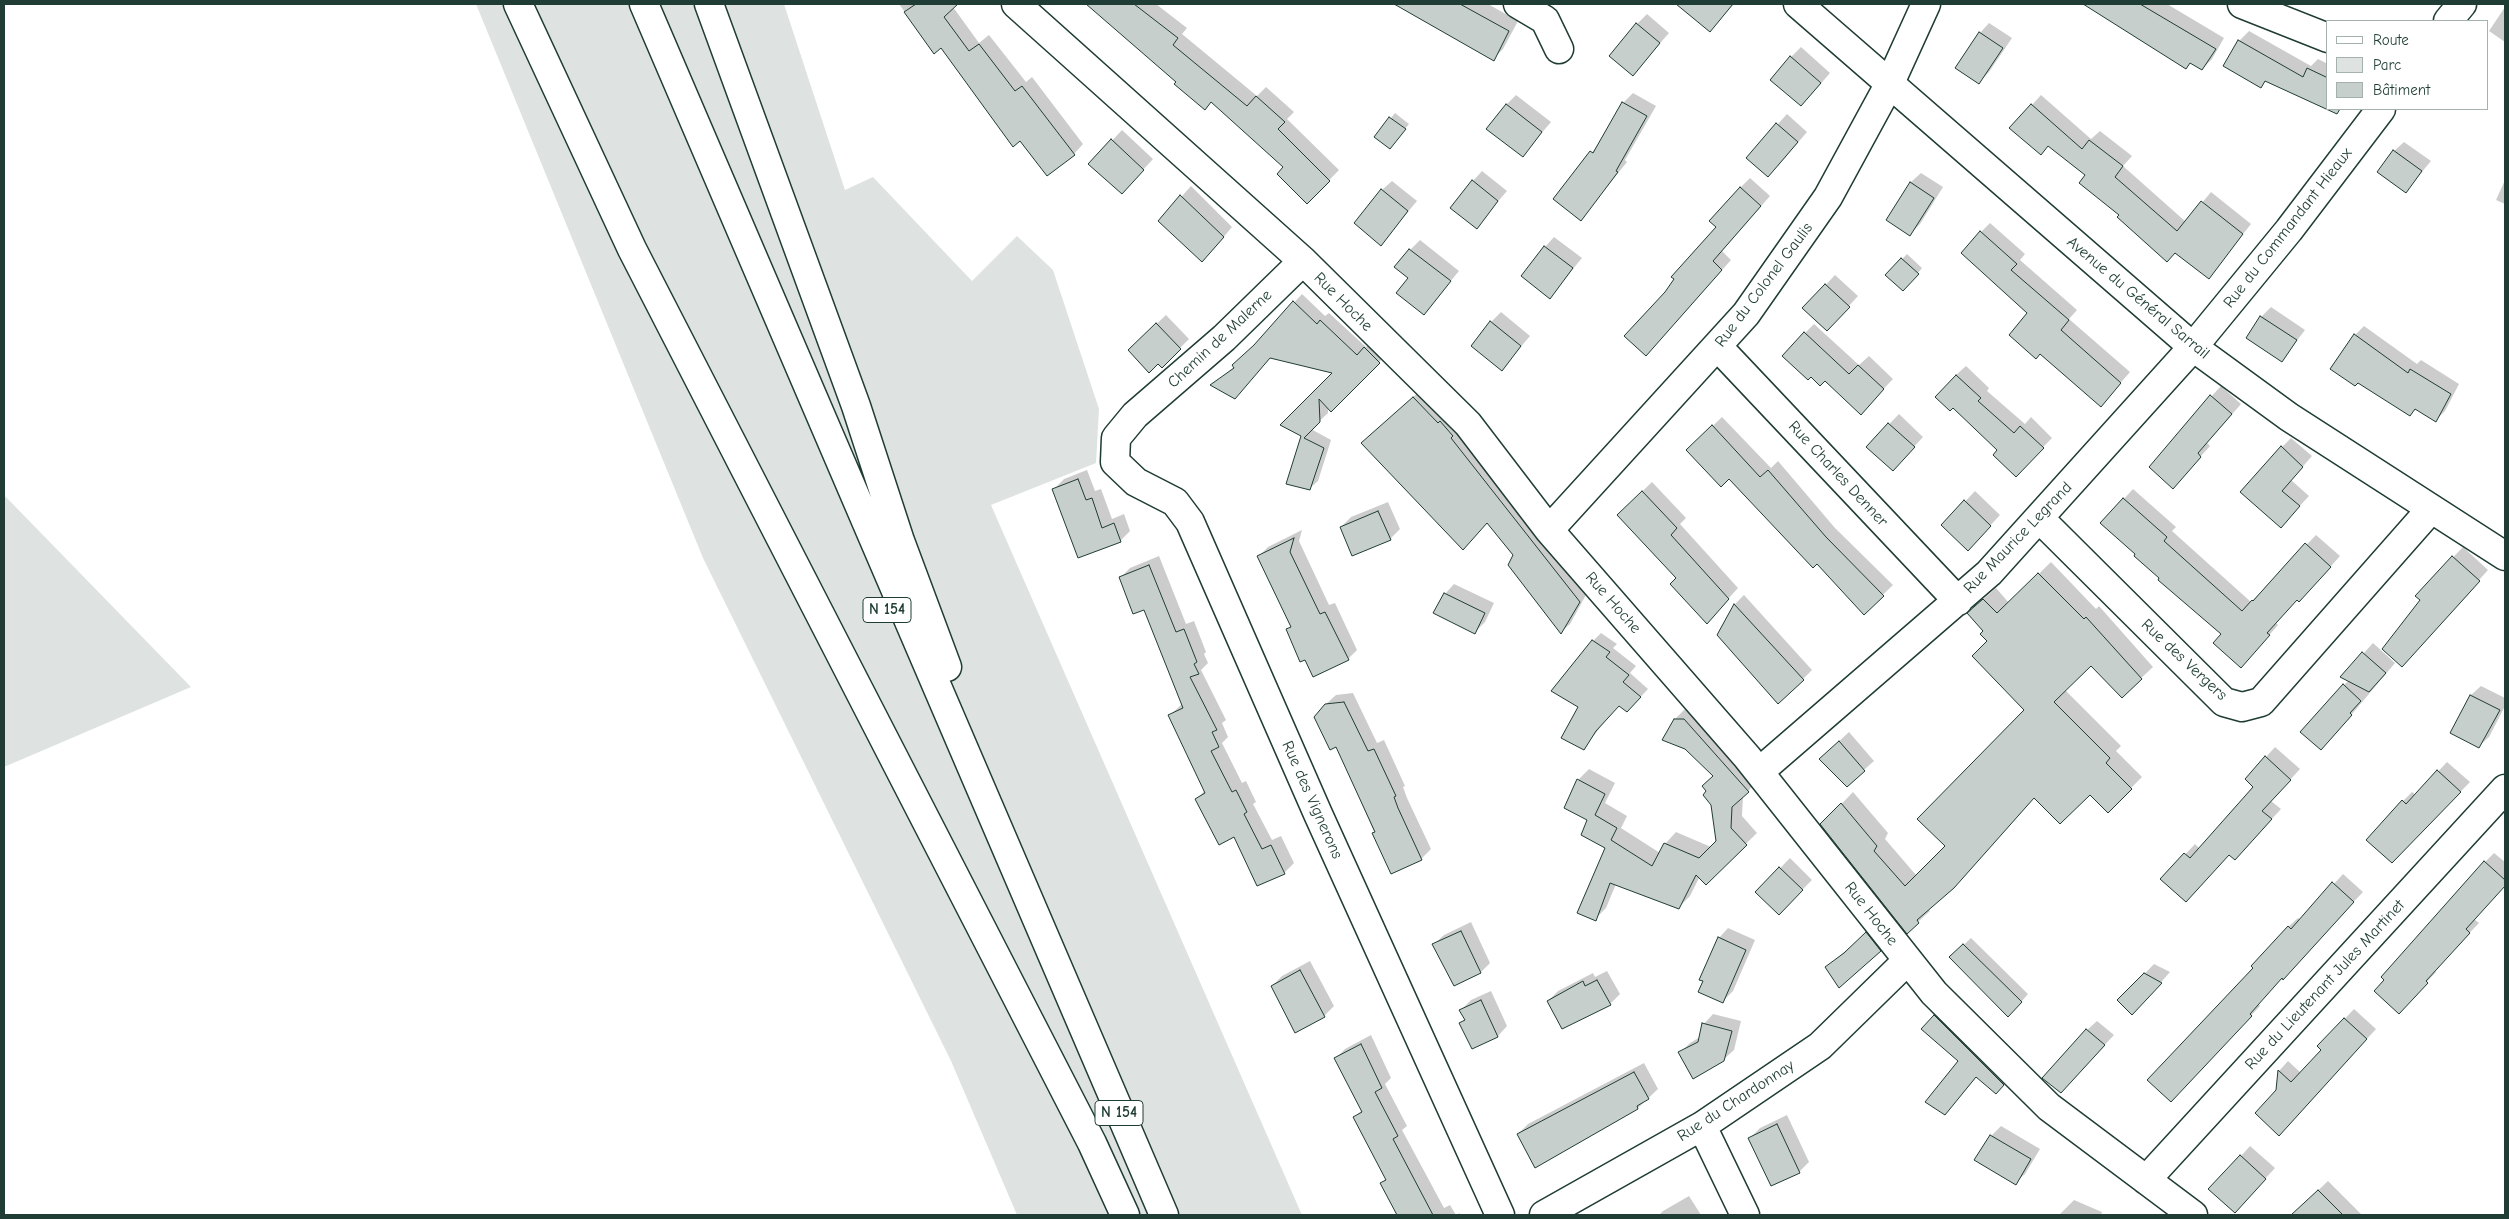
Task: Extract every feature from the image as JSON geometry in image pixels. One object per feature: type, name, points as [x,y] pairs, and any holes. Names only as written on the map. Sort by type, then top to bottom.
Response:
[{"type":"street","points":[[518,4],[632,249],[1005,972],[1092,1143],[1125,1215]]},
{"type":"street","name":"N 154","points":[[628,4],[983,837],[1148,1215]]},
{"type":"street","name":"N 154","points":[[644,4],[1164,1215]]},
{"type":"street","points":[[709,4],[853,396],[900,541],[961,704],[980,789]]},
{"type":"street","name":"Rue Hoche","points":[[1016,4],[1302,262],[1468,424],[1549,530],[1759,772],[1934,992],[2049,1107],[2193,1215]]},
{"type":"street","points":[[1518,4],[1545,20],[1558,50]]},
{"type":"street","name":"Avenue du Général Sarrail","points":[[1798,4],[2193,347],[2289,417],[2505,556]]},
{"type":"street","name":"Rue du Colonel Gaulis","points":[[1549,530],[1602,470],[1718,347],[1746,314],[1828,198],[1890,83],[1926,4]]},
{"type":"street","points":[[2242,4],[2326,37]]},
{"type":"street","points":[[2449,20],[2462,4]]},
{"type":"street","name":"Rue du Commandant Hieaux","points":[[2193,347],[2289,230],[2380,110]]},
{"type":"street","name":"Chemin de Malerne","points":[[1135,416],[1224,338],[1302,262]]},
{"type":"street","name":"Rue Charles Denner","points":[[1718,347],[1958,601]]},
{"type":"street","name":"Rue Maurice Legrand","points":[[1759,772],[1989,573],[2193,347]]},
{"type":"street","name":"Rue des Vignerons","points":[[1135,416],[1116,438],[1114,462],[1136,482],[1175,502],[1190,522],[1318,814],[1500,1215]]},
{"type":"street","name":"Rue des Vergers","points":[[2039,518],[2224,702],[2242,707],[2261,702],[2431,509]]},
{"type":"street","name":"Rue du Lieutenant Jules Martinet","points":[[2146,1180],[2505,789]]},
{"type":"street","name":"Rue du Chardonnay","points":[[1544,1215],[1702,1126],[1820,1046],[1908,960]]},
{"type":"street","points":[[1702,1126],[1745,1215]]},
{"type":"green space","points":[[476,4],[784,4],[845,190],[873,177],[972,281],[1017,236],[1053,270],[1099,409],[1096,463],[991,505],[1302,1215],[1017,1215],[951,1061],[703,558]]},
{"type":"green space","points":[[4,495],[191,687],[4,767]]},
{"type":"building","points":[[916,4],[958,4],[944,17],[969,51],[979,44],[1015,91],[1022,86],[1075,155],[1047,176],[1020,141],[1013,147],[941,48],[934,54],[904,12]]},
{"type":"building","points":[[1086,4],[1134,4],[1178,38],[1173,45],[1247,106],[1256,96],[1285,122],[1278,129],[1330,181],[1307,204],[1277,174],[1283,167],[1211,102],[1205,110],[1174,84],[1176,82]]},
{"type":"building","points":[[1394,4],[1460,4],[1509,31],[1494,61]]},
{"type":"building","points":[[1676,4],[1733,4],[1710,32]]},
{"type":"building","points":[[2083,4],[2140,4],[2216,49],[2202,70],[2190,63],[2186,69]]},
{"type":"building","points":[[1636,23],[1660,43],[1633,76],[1609,56]]},
{"type":"building","points":[[1979,32],[2003,48],[1979,84],[1955,68]]},
{"type":"building","points":[[2238,40],[2303,77],[2307,68],[2326,77],[2326,109],[2265,81],[2261,88],[2223,66]]},
{"type":"building","points":[[1790,56],[1821,83],[1801,106],[1770,80]]},
{"type":"building","points":[[1622,102],[1647,116],[1616,171],[1618,172],[1581,221],[1553,199],[1590,151],[1593,153]]},
{"type":"building","points":[[1506,104],[1542,132],[1523,157],[1486,129]]},
{"type":"building","points":[[2031,104],[2082,149],[2089,140],[2123,166],[2115,177],[2177,231],[2201,201],[2243,234],[2209,279],[2175,253],[2167,262],[2117,217],[2119,215],[2079,183],[2085,175],[2048,146],[2041,155],[2009,128]]},
{"type":"building","points":[[2328,110],[2339,110],[2337,114]]},
{"type":"building","points":[[1389,117],[1406,129],[1390,149],[1374,137]]},
{"type":"building","points":[[1776,123],[1798,142],[1768,177],[1746,158]]},
{"type":"building","points":[[1111,139],[1144,170],[1122,194],[1088,164]]},
{"type":"building","points":[[2393,150],[2422,171],[2406,193],[2377,172]]},
{"type":"building","points":[[1472,180],[1498,201],[1477,229],[1450,208]]},
{"type":"building","points":[[1910,182],[1934,198],[1910,236],[1886,220]]},
{"type":"building","points":[[1740,187],[1761,206],[1713,261],[1722,270],[1646,356],[1624,336],[1665,292],[1674,279],[1671,277],[1716,227],[1709,221]]},
{"type":"building","points":[[1381,189],[1408,211],[1381,246],[1354,223]]},
{"type":"building","points":[[1180,195],[1224,237],[1202,262],[1158,221]]},
{"type":"building","points":[[1980,231],[2017,264],[2011,270],[2069,320],[2061,330],[2121,383],[2101,407],[2040,354],[2036,359],[2009,335],[2027,313],[1961,253]]},
{"type":"building","points":[[1544,246],[1573,268],[1550,299],[1521,276]]},
{"type":"building","points":[[1409,249],[1451,281],[1424,315],[1396,293],[1408,278],[1394,267]]},
{"type":"building","points":[[1901,258],[1919,274],[1903,291],[1885,275]]},
{"type":"building","points":[[1825,284],[1850,307],[1827,331],[1802,308]]},
{"type":"building","points":[[1293,301],[1317,324],[1320,320],[1357,355],[1364,347],[1380,363],[1331,412],[1319,399],[1320,422],[1304,438],[1324,448],[1310,490],[1286,484],[1301,436],[1280,425],[1332,373],[1270,358],[1235,399],[1210,385],[1234,368],[1232,365],[1254,345]]},
{"type":"building","points":[[2260,316],[2297,340],[2282,362],[2246,338]]},
{"type":"building","points":[[1490,321],[1521,346],[1502,371],[1471,346]]},
{"type":"building","points":[[1156,323],[1181,349],[1162,368],[1158,364],[1149,373],[1128,350]]},
{"type":"building","points":[[1804,332],[1849,374],[1858,365],[1884,389],[1861,415],[1825,381],[1820,386],[1811,377],[1808,380],[1782,356]]},
{"type":"building","points":[[2354,334],[2408,373],[2410,369],[2451,394],[2436,422],[2415,409],[2410,416],[2358,383],[2355,386],[2330,369]]},
{"type":"building","points":[[1956,375],[1981,398],[1978,401],[2014,433],[2020,426],[2044,448],[2016,477],[1993,455],[1997,450],[1953,408],[1950,411],[1935,397]]},
{"type":"building","points":[[2210,395],[2232,414],[2198,453],[2201,457],[2173,489],[2149,467]]},
{"type":"building","points":[[1413,397],[1438,423],[1440,421],[1453,436],[1451,438],[1580,602],[1561,634],[1508,565],[1513,555],[1487,523],[1463,550],[1361,443]]},
{"type":"building","points":[[1888,423],[1915,447],[1893,471],[1866,447]]},
{"type":"building","points":[[1712,425],[1760,477],[1768,470],[1826,537],[1884,596],[1864,615],[1817,564],[1813,568],[1729,479],[1721,487],[1686,450]]},
{"type":"building","points":[[2281,446],[2303,467],[2282,491],[2300,506],[2281,528],[2240,492]]},
{"type":"building","points":[[1078,479],[1086,500],[1092,498],[1102,528],[1114,523],[1121,542],[1078,558],[1052,489]]},
{"type":"building","points":[[1642,491],[1677,528],[1671,535],[1729,599],[1707,624],[1670,584],[1676,578],[1617,515]]},
{"type":"building","points":[[2123,498],[2167,537],[2164,541],[2242,611],[2305,543],[2331,567],[2267,633],[2270,635],[2241,668],[2213,643],[2221,634],[2158,580],[2159,578],[2134,556],[2135,554],[2100,523]]},
{"type":"building","points":[[1964,500],[1991,526],[1968,551],[1941,525]]},
{"type":"building","points":[[1378,511],[1391,540],[1352,556],[1340,527]]},
{"type":"building","points":[[1294,538],[1290,552],[1320,614],[1325,612],[1349,660],[1313,677],[1305,660],[1300,662],[1286,629],[1291,627],[1257,556]]},
{"type":"building","points":[[2452,556],[2480,581],[2402,667],[2382,649],[2420,600],[2415,596]]},
{"type":"building","points":[[1149,565],[1176,632],[1184,629],[1197,662],[1194,664],[1199,674],[1190,677],[1217,730],[1212,732],[1219,747],[1211,751],[1232,792],[1236,790],[1247,812],[1244,814],[1262,849],[1271,845],[1285,874],[1257,886],[1234,837],[1219,845],[1195,799],[1205,793],[1168,715],[1183,708],[1144,610],[1133,614],[1119,577]]},
{"type":"building","points":[[2038,573],[2084,619],[2086,617],[2142,679],[2122,698],[2091,666],[2054,702],[2110,758],[2106,763],[2132,789],[2108,813],[2090,795],[2060,824],[2034,798],[1954,888],[1917,920],[1919,923],[1907,934],[1820,824],[1841,803],[1877,846],[1874,851],[1905,886],[1945,846],[1917,819],[2024,710],[1972,656],[1987,641],[1980,634],[1983,631],[1967,613],[1983,599],[1997,613]]},
{"type":"building","points":[[1444,593],[1485,613],[1475,634],[1433,613]]},
{"type":"building","points":[[1734,604],[1804,680],[1778,704],[1717,635]]},
{"type":"building","points":[[1592,640],[1610,652],[1606,657],[1629,675],[1623,682],[1641,697],[1627,712],[1619,706],[1596,731],[1584,750],[1561,738],[1578,707],[1551,691]]},
{"type":"building","points":[[2362,652],[2386,673],[2369,692],[2340,677]]},
{"type":"building","points":[[2343,684],[2361,701],[2350,713],[2352,715],[2321,750],[2300,732]]},
{"type":"building","points":[[2470,695],[2500,710],[2479,748],[2450,733]]},
{"type":"building","points":[[1344,702],[1368,751],[1374,749],[1396,796],[1394,797],[1398,808],[1422,860],[1391,874],[1372,833],[1375,832],[1336,747],[1330,750],[1314,717],[1325,704]]},
{"type":"building","points":[[1674,719],[1684,719],[1749,792],[1732,807],[1731,828],[1747,845],[1706,885],[1696,875],[1679,909],[1610,883],[1596,921],[1577,913],[1605,848],[1581,835],[1587,820],[1564,808],[1577,779],[1605,794],[1595,815],[1617,828],[1611,840],[1652,866],[1664,843],[1699,858],[1716,841],[1711,805],[1703,795],[1706,791],[1702,786],[1713,776],[1685,749],[1662,740]]},
{"type":"building","points":[[1839,741],[1865,771],[1847,787],[1819,759]]},
{"type":"building","points":[[2265,756],[2291,780],[2262,811],[2272,819],[2235,860],[2229,855],[2186,902],[2160,879],[2184,853],[2190,858],[2253,787],[2245,779]]},
{"type":"building","points":[[2437,770],[2461,792],[2392,863],[2366,840],[2402,800],[2406,804]]},
{"type":"building","points":[[2484,861],[2505,880],[2505,886],[2466,929],[2470,933],[2399,1014],[2374,991],[2384,980],[2381,977]]},
{"type":"building","points":[[1779,867],[1803,890],[1779,915],[1755,892]]},
{"type":"building","points":[[2332,882],[2354,902],[2283,980],[2282,978],[2250,1014],[2252,1016],[2171,1102],[2147,1080],[2253,968],[2251,966],[2288,926],[2291,929]]},
{"type":"building","points":[[1461,931],[1481,973],[1454,986],[1432,944]]},
{"type":"building","points":[[1866,932],[1881,951],[1839,988],[1825,967],[1844,953]]},
{"type":"building","points":[[1718,937],[1746,950],[1723,1003],[1698,992],[1703,981],[1699,980]]},
{"type":"building","points":[[1963,944],[2022,1002],[2008,1017],[1949,957]]},
{"type":"building","points":[[1300,970],[1325,1017],[1295,1033],[1271,986]]},
{"type":"building","points":[[2144,973],[2162,983],[2132,1015],[2117,1000]]},
{"type":"building","points":[[1597,980],[1611,1005],[1562,1029],[1547,1001],[1583,981],[1585,986]]},
{"type":"building","points":[[1481,1000],[1498,1037],[1472,1049],[1459,1023],[1465,1020],[1459,1010]]},
{"type":"building","points":[[1934,1015],[2004,1085],[1996,1094],[1976,1077],[1945,1115],[1925,1102],[1958,1061],[1921,1029]]},
{"type":"building","points":[[2344,1018],[2367,1039],[2279,1136],[2255,1113],[2276,1090],[2278,1070],[2291,1082],[2321,1050],[2317,1046]]},
{"type":"building","points":[[1702,1023],[1732,1031],[1724,1061],[1693,1079],[1678,1052],[1698,1042]]},
{"type":"building","points":[[2086,1029],[2105,1045],[2061,1093],[2042,1078]]},
{"type":"building","points":[[1361,1044],[1382,1088],[1375,1092],[1398,1136],[1393,1139],[1433,1215],[1397,1215],[1380,1183],[1386,1180],[1353,1117],[1362,1112],[1334,1058]]},
{"type":"building","points":[[1634,1072],[1649,1099],[1637,1106],[1638,1109],[1535,1168],[1517,1134]]},
{"type":"building","points":[[1777,1124],[1800,1173],[1771,1186],[1748,1138]]},
{"type":"building","points":[[1990,1135],[2031,1159],[2016,1185],[1974,1160]]},
{"type":"building","points":[[2240,1155],[2266,1179],[2235,1213],[2208,1189]]},
{"type":"building","points":[[2318,1190],[2343,1215],[2291,1215]]}]
